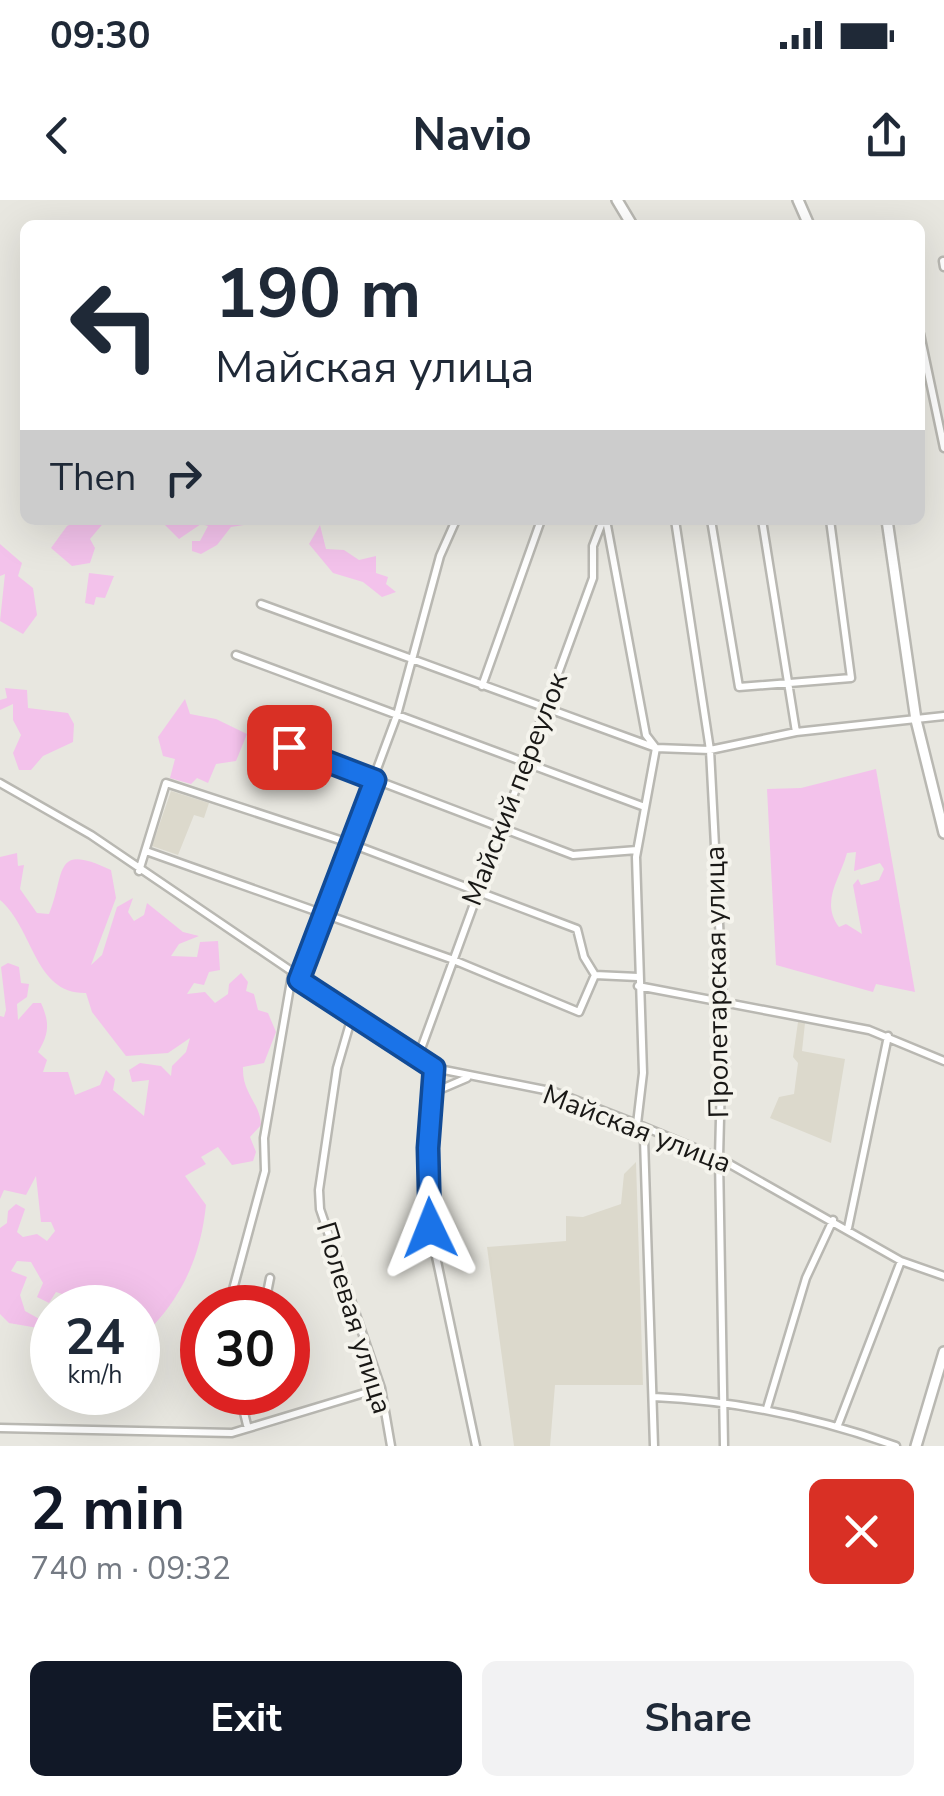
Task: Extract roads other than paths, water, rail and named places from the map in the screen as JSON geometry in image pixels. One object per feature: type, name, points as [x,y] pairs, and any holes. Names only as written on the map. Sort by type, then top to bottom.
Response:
[{"type":"main road","points":[[888,525],[916,720],[944,833]]},
{"type":"main road","points":[[916,1446],[944,1352]]},
{"type":"street","points":[[925,358],[944,448]]},
{"type":"street","points":[[234,1285],[264,1171],[264,1138],[295,977],[375,780],[415,661],[440,556],[454,525]]},
{"type":"street","points":[[482,686],[538,525]]},
{"type":"street","name":"Майский переулок","points":[[418,1057],[593,578],[594,546],[602,525]]},
{"type":"street","points":[[605,525],[646,735],[656,748]]},
{"type":"street","name":"Пролетарская улица","points":[[676,525],[710,750],[724,1000],[719,1158],[724,1446]]},
{"type":"street","points":[[712,525],[739,687],[852,678],[831,525]]},
{"type":"street","points":[[763,525],[796,732]]},
{"type":"street","points":[[261,604],[656,748],[710,750],[796,732],[944,716]]},
{"type":"street","points":[[236,655],[642,806]]},
{"type":"street","points":[[260,736],[500,831],[573,855],[637,850]]},
{"type":"street","points":[[654,1446],[644,1139],[637,1124],[643,1073],[637,850],[642,806],[656,748]]},
{"type":"street","name":"Майская улица","points":[[0,782],[91,834],[176,897],[434,1068],[468,1078],[555,1092],[637,1124],[719,1158],[901,1260],[944,1276]]},
{"type":"street","points":[[139,871],[166,783],[349,843],[577,929],[589,969],[595,975],[888,1036],[944,1061]]},
{"type":"street","points":[[146,851],[451,959],[578,1012],[595,975]]},
{"type":"street","name":"Полевая улица","points":[[354,1014],[337,1068],[319,1190],[320,1210],[381,1388],[392,1446]]},
{"type":"street","points":[[848,1228],[888,1036]]},
{"type":"street","points":[[434,1068],[430,1228],[476,1446]]},
{"type":"street","points":[[432,1093],[468,1078]]},
{"type":"street","points":[[767,1408],[806,1278],[833,1220]]},
{"type":"street","points":[[838,1425],[901,1260]]},
{"type":"street","points":[[269,1285],[270,1278]]},
{"type":"street","points":[[0,1428],[232,1433],[247,1425],[381,1388]]},
{"type":"street","points":[[654,1398],[725,1400],[767,1408],[838,1425],[896,1446]]},
{"type":"street","points":[[245,1415],[247,1425]]},
{"type":"street","points":[[232,1433],[236,1446]]}]
